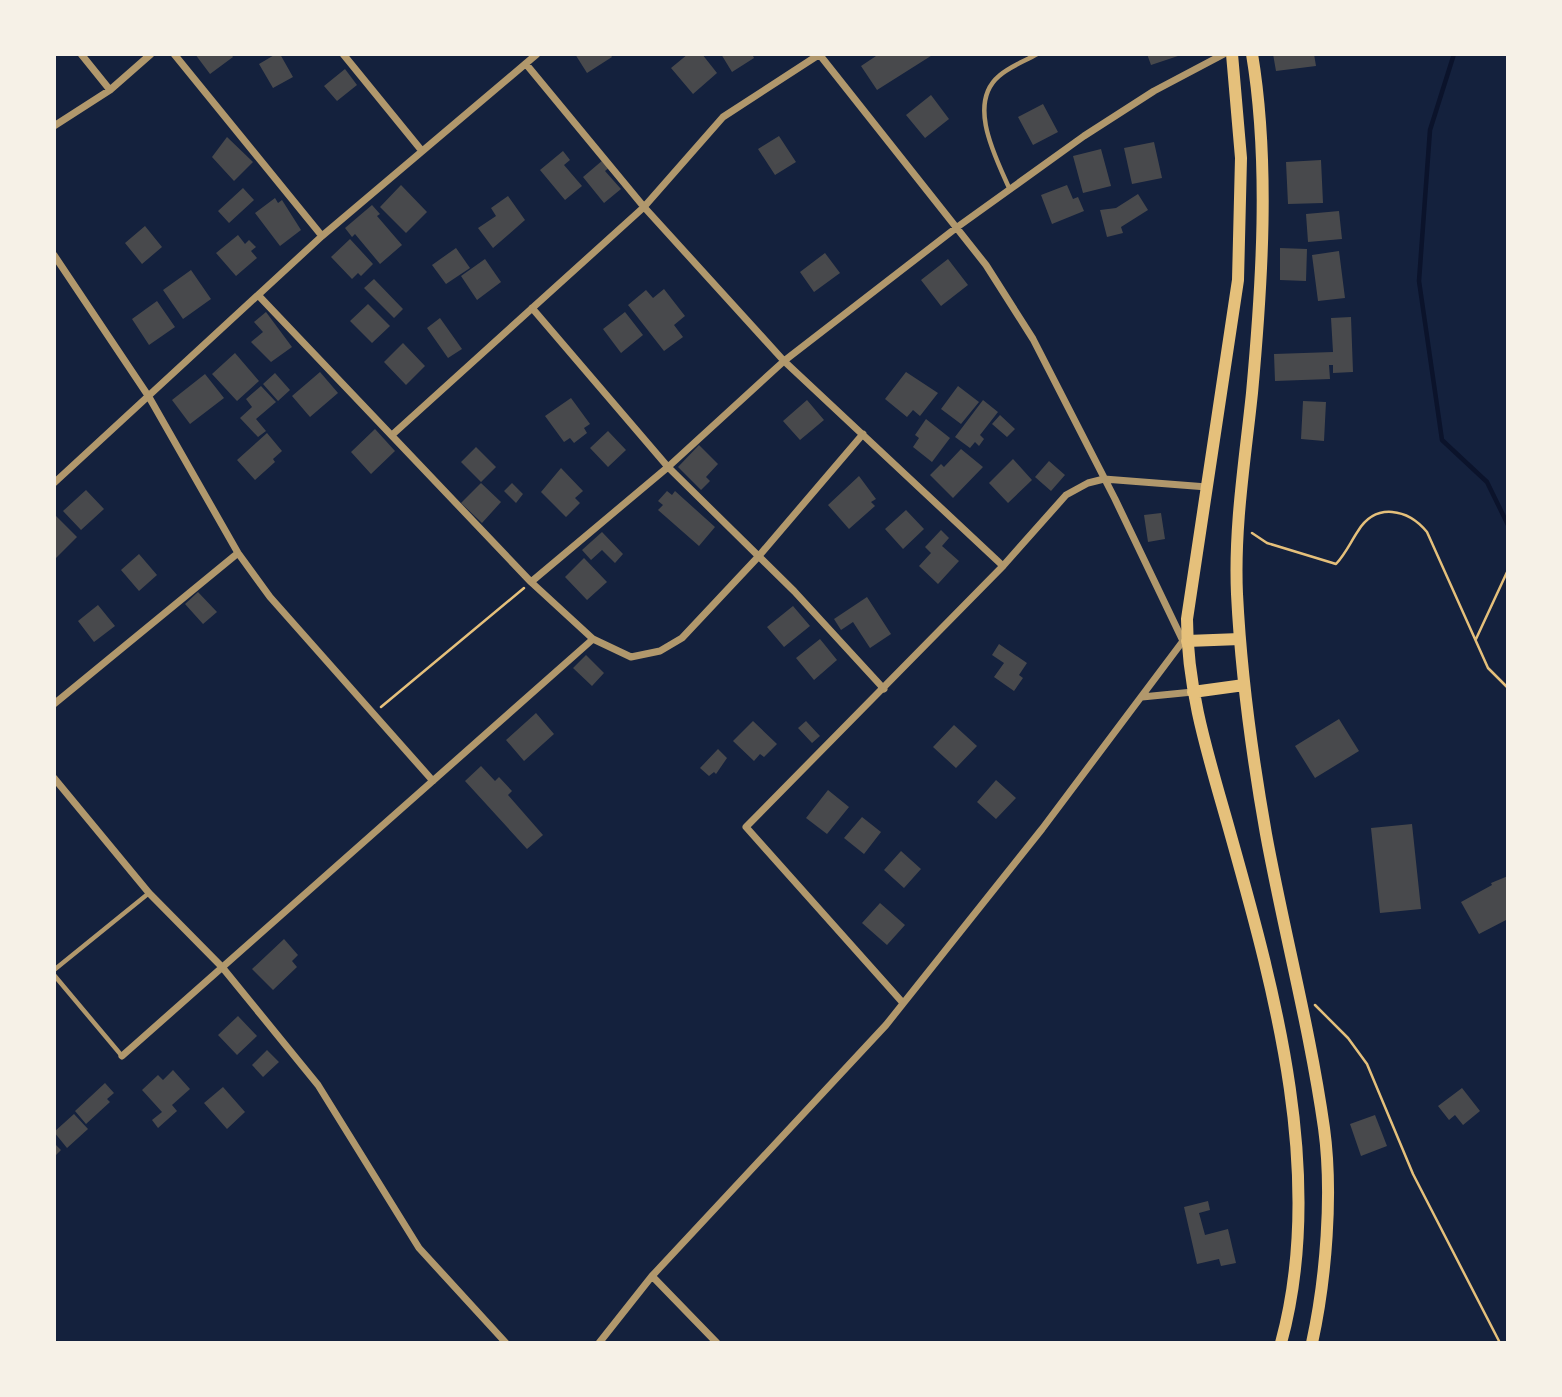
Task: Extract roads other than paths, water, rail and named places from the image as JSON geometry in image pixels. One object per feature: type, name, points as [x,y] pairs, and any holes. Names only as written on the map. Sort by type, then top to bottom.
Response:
[{"type":"main road","points":[[1232,54],[1241,158],[1238,280],[1185,641],[1193,692],[1247,891],[1293,1098],[1300,1179],[1298,1226],[1287,1322],[1281,1343]]},
{"type":"main road","points":[[1252,54],[1259,105],[1260,286],[1236,552],[1244,685],[1266,833],[1324,1131],[1325,1236],[1311,1343]]},
{"type":"main road","points":[[1185,641],[1240,639]]},
{"type":"main road","points":[[1193,692],[1244,685]]},
{"type":"street","points":[[81,54],[110,90]]},
{"type":"street","points":[[54,126],[110,90],[150,54]]},
{"type":"street","points":[[174,54],[322,236]]},
{"type":"street","points":[[343,54],[422,151]]},
{"type":"street","points":[[54,483],[322,236],[537,54]]},
{"type":"street","points":[[392,435],[644,207],[723,117],[819,54],[986,265],[1033,339],[1185,641],[1042,829],[903,1003],[652,1276],[599,1343]]},
{"type":"street","points":[[531,582],[668,467],[784,361],[956,228],[1084,136],[1154,91],[1224,54]]},
{"type":"street","points":[[526,64],[644,207],[784,361],[1003,566]]},
{"type":"street","points":[[54,255],[149,397],[238,553],[270,597],[433,781]]},
{"type":"street","points":[[258,295],[531,582],[593,639],[631,657],[660,651],[682,638],[758,557],[863,434]]},
{"type":"street","points":[[533,308],[668,467],[794,591],[884,689]]},
{"type":"street","points":[[903,1003],[746,827],[1003,566],[1066,495],[1088,483],[1104,479],[1208,487]]},
{"type":"street","points":[[54,704],[238,553]]},
{"type":"street","points":[[122,1056],[593,639]]},
{"type":"street","points":[[1142,696],[1193,692]]},
{"type":"street","points":[[54,778],[149,893],[222,967],[318,1085],[419,1248],[506,1343]]},
{"type":"street","points":[[652,1276],[717,1343]]},
{"type":"lane","points":[[1010,191],[993,151],[984,114],[990,87],[998,77],[1037,54]]},
{"type":"lane","points":[[122,1056],[54,972],[149,893]]},
{"type":"waterway","points":[[1454,54],[1430,130],[1419,281],[1442,440],[1487,482],[1508,525]]}]
